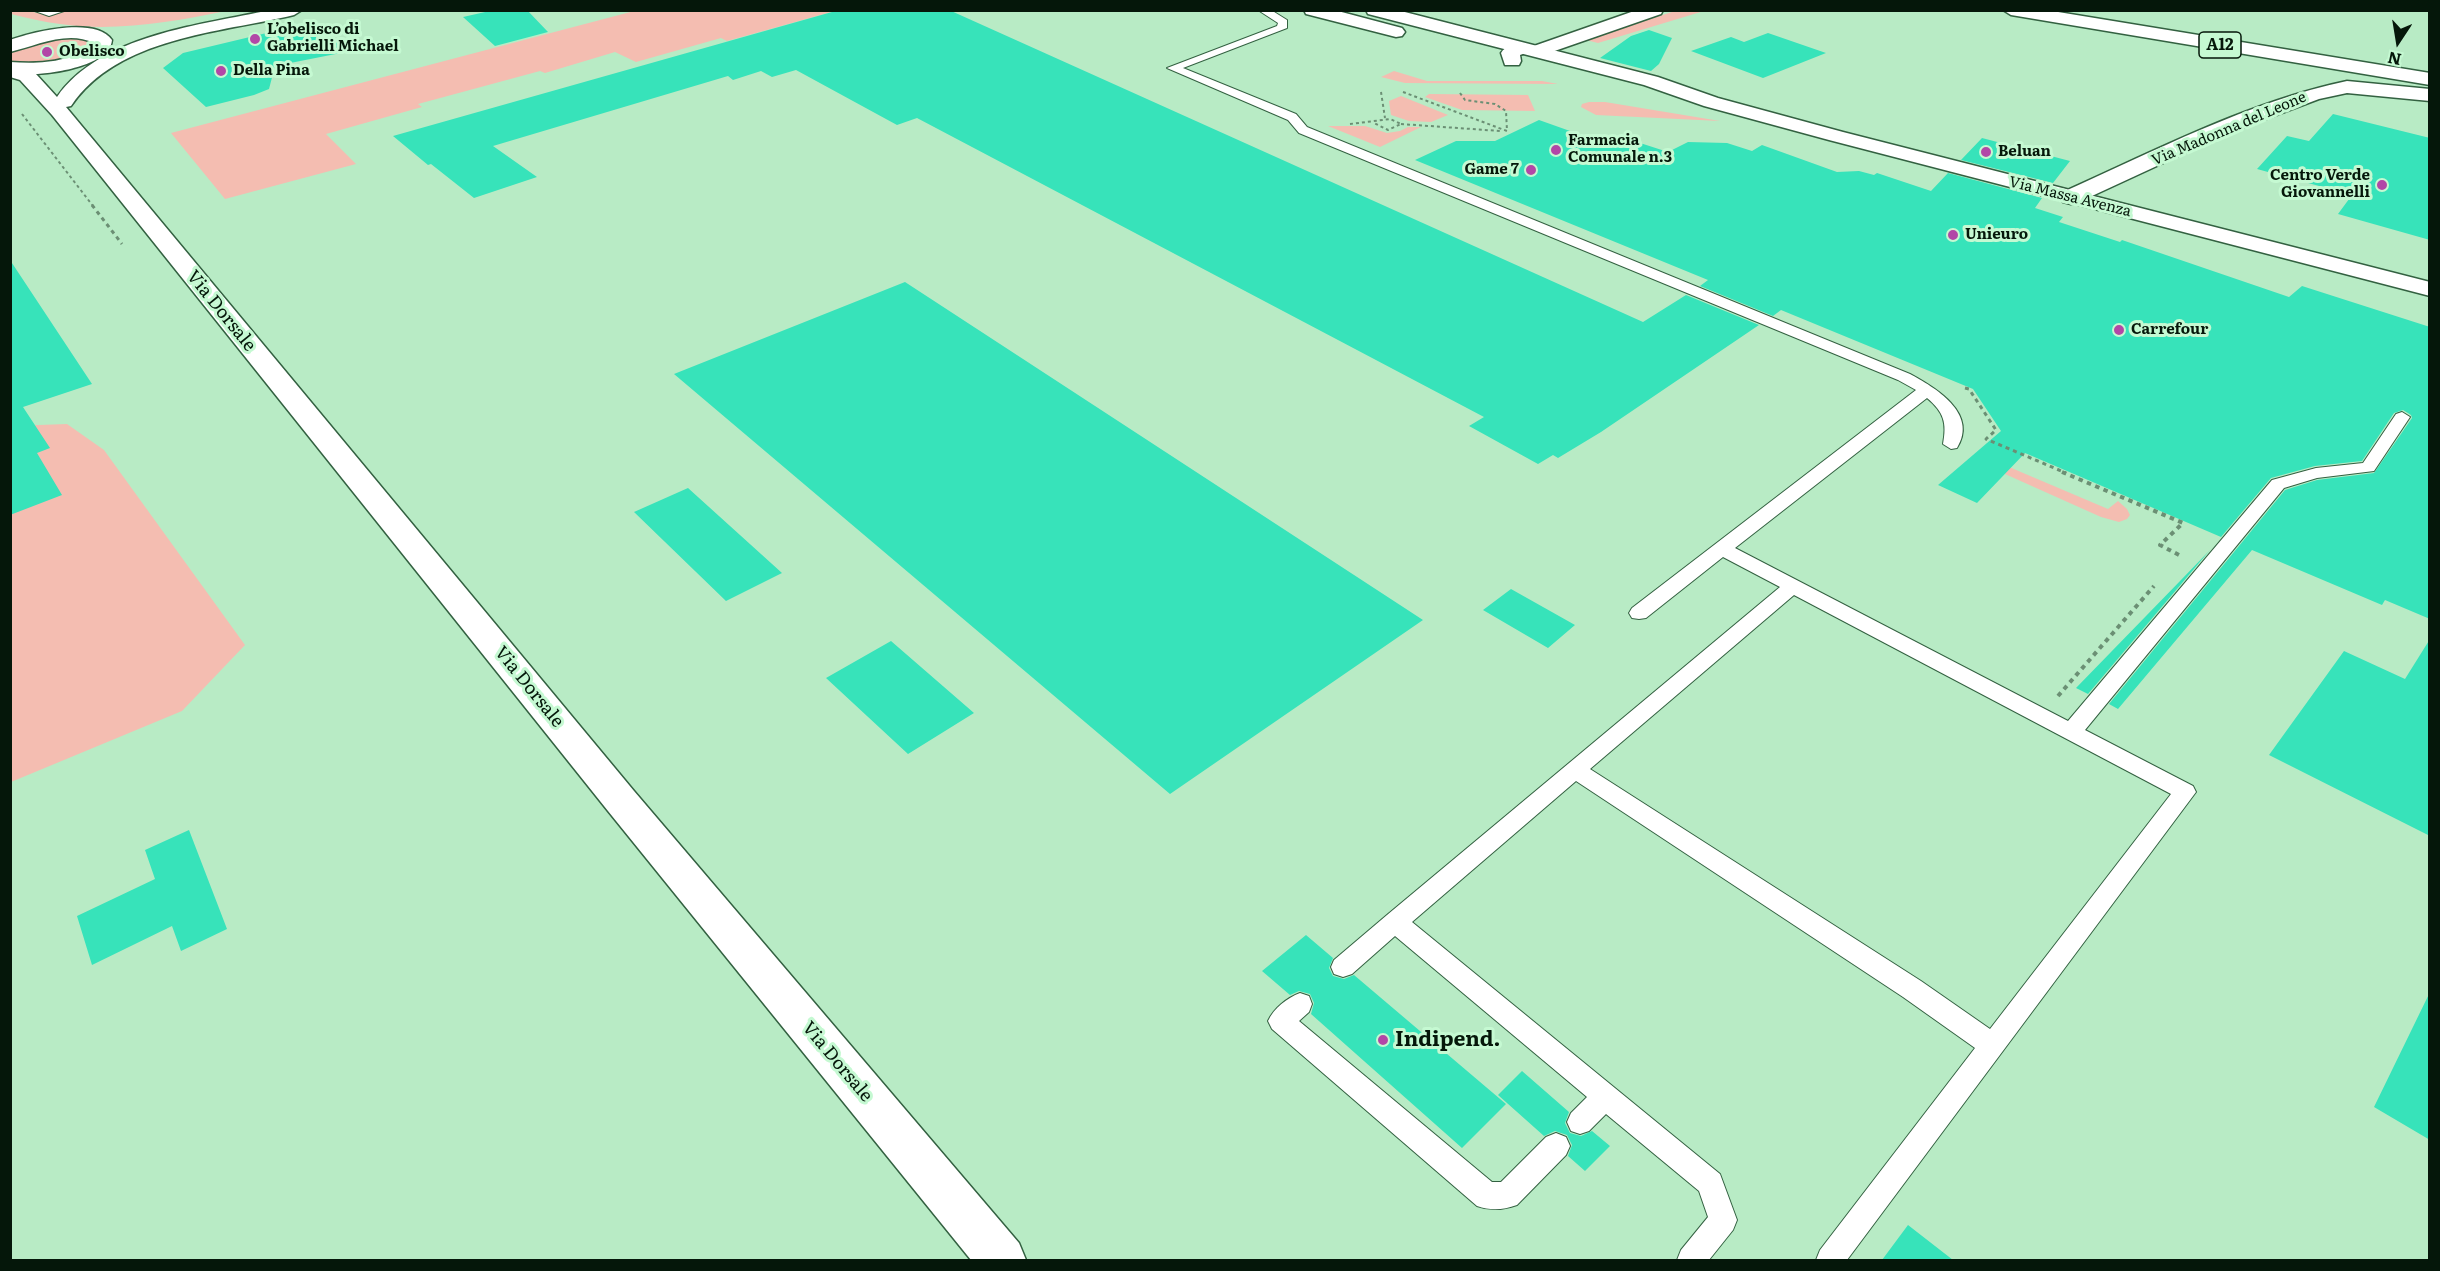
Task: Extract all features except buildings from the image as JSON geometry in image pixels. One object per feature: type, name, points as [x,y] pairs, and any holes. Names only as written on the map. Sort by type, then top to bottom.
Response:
[{"type":"main road","points":[[141,29],[254,10]]},
{"type":"main road","points":[[10,69],[45,67],[159,36],[283,10]]},
{"type":"main road","points":[[62,106],[78,82],[100,66],[142,48],[193,33],[294,10]]},
{"type":"main road","name":"Via Massa Avenza","points":[[1312,10],[1530,56]]},
{"type":"main road","name":"Via Massa Avenza","points":[[1374,10],[1640,90],[1711,102],[2430,289]]},
{"type":"main road","points":[[1530,56],[1654,10]]},
{"type":"main road","name":"A12","points":[[2011,10],[2430,79]]},
{"type":"main road","name":"A12","points":[[2064,10],[2430,69]]},
{"type":"main road","points":[[18,24],[67,34],[88,34],[103,40],[104,44],[66,75],[61,93],[62,106]]},
{"type":"main road","points":[[10,47],[67,34],[121,31]]},
{"type":"main road","name":"Via Dorsale","points":[[10,69],[27,76],[62,106],[621,801],[1002,1260]]},
{"type":"main road","name":"Via Madonna del Leone","points":[[2071,197],[2219,130],[2328,90],[2374,88],[2430,95]]},
{"type":"lane","points":[[37,10],[49,13],[62,10]]},
{"type":"lane","points":[[1263,10],[1283,22],[1281,28],[1173,68],[1292,117],[1303,130],[1904,377],[1927,390],[1946,407],[1954,421],[1951,444]]},
{"type":"lane","points":[[1639,613],[1927,390]]},
{"type":"lane","points":[[2071,732],[2278,484],[2316,472],[2368,467],[2402,417]]},
{"type":"lane","points":[[1722,549],[2185,792],[1830,1260]]},
{"type":"lane","points":[[1343,967],[1793,586]]},
{"type":"lane","points":[[1575,770],[1912,989],[1993,1046]]},
{"type":"lane","points":[[1395,922],[1710,1183],[1723,1220],[1691,1260]]},
{"type":"lane","points":[[1300,1004],[1281,1021],[1487,1196],[1507,1195],[1556,1146]]},
{"type":"lane","points":[[1580,1122],[1605,1097]]},
{"type":"path","points":[[1381,92],[1385,118]]},
{"type":"path","points":[[1403,92],[1507,131]]},
{"type":"path","points":[[1460,93],[1465,100],[1494,104],[1506,111],[1507,131]]},
{"type":"path","points":[[17,108],[122,244]]},
{"type":"path","points":[[1340,124],[1374,123],[1385,118],[1397,120],[1401,124]]},
{"type":"path","points":[[1374,123],[1377,127],[1390,129],[1401,124],[1507,131]]},
{"type":"path","points":[[1958,385],[1969,389],[1996,430],[1986,438],[2182,523],[2160,545],[2182,555],[2174,564]]},
{"type":"path","points":[[2042,717],[2064,688],[2158,581]]},
{"type":"shaded area","points":[[73,10],[226,11],[164,22],[102,27],[48,22],[11,14],[10,11],[44,14]]},
{"type":"shaded area","points":[[638,10],[835,11],[727,41],[721,38],[636,62],[615,52],[545,73],[540,71],[418,104],[422,107],[326,134],[356,164],[225,199],[171,133]]},
{"type":"shaded area","points":[[1675,11],[1704,11],[1598,43],[1586,40]]},
{"type":"shaded area","points":[[73,37],[90,41],[92,44],[78,55],[55,62],[30,64],[11,62],[10,54],[24,46],[40,41]]},
{"type":"shaded area","points":[[1394,71],[1427,81],[1542,81],[1558,84],[1405,83],[1381,77]]},
{"type":"shaded area","points":[[1429,94],[1528,95],[1535,111],[1462,110],[1425,97]]},
{"type":"shaded area","points":[[1401,96],[1448,115],[1431,122],[1409,121],[1391,115],[1389,101]]},
{"type":"shaded area","points":[[1605,102],[1720,121],[1596,115],[1581,107],[1582,104]]},
{"type":"shaded area","points":[[1328,126],[1365,126],[1387,133],[1408,127],[1421,127],[1380,147]]},
{"type":"shaded area","points":[[67,424],[104,450],[245,645],[182,711],[11,782],[11,426]]},
{"type":"shaded area","points":[[2002,464],[2108,509],[2118,501],[2130,515],[2119,522],[2101,517],[1996,470]]},
{"type":"place","name":"L’obelisco di Gabrielli Michael","points":[[255,39]]},
{"type":"place","name":"Obelisco","points":[[47,52]]},
{"type":"place","name":"Della Pina","points":[[221,71]]},
{"type":"place","name":"Farmacia Comunale n.3","points":[[1556,150]]},
{"type":"place","name":"Beluan","points":[[1986,152]]},
{"type":"place","name":"Game 7","points":[[1531,170]]},
{"type":"place","name":"Centro Verde Giovannelli","points":[[2382,185]]},
{"type":"place","name":"Unieuro","points":[[1953,235]]},
{"type":"place","name":"Carrefour","points":[[2119,330]]},
{"type":"place","name":"Indipend.","points":[[1383,1040]]}]
